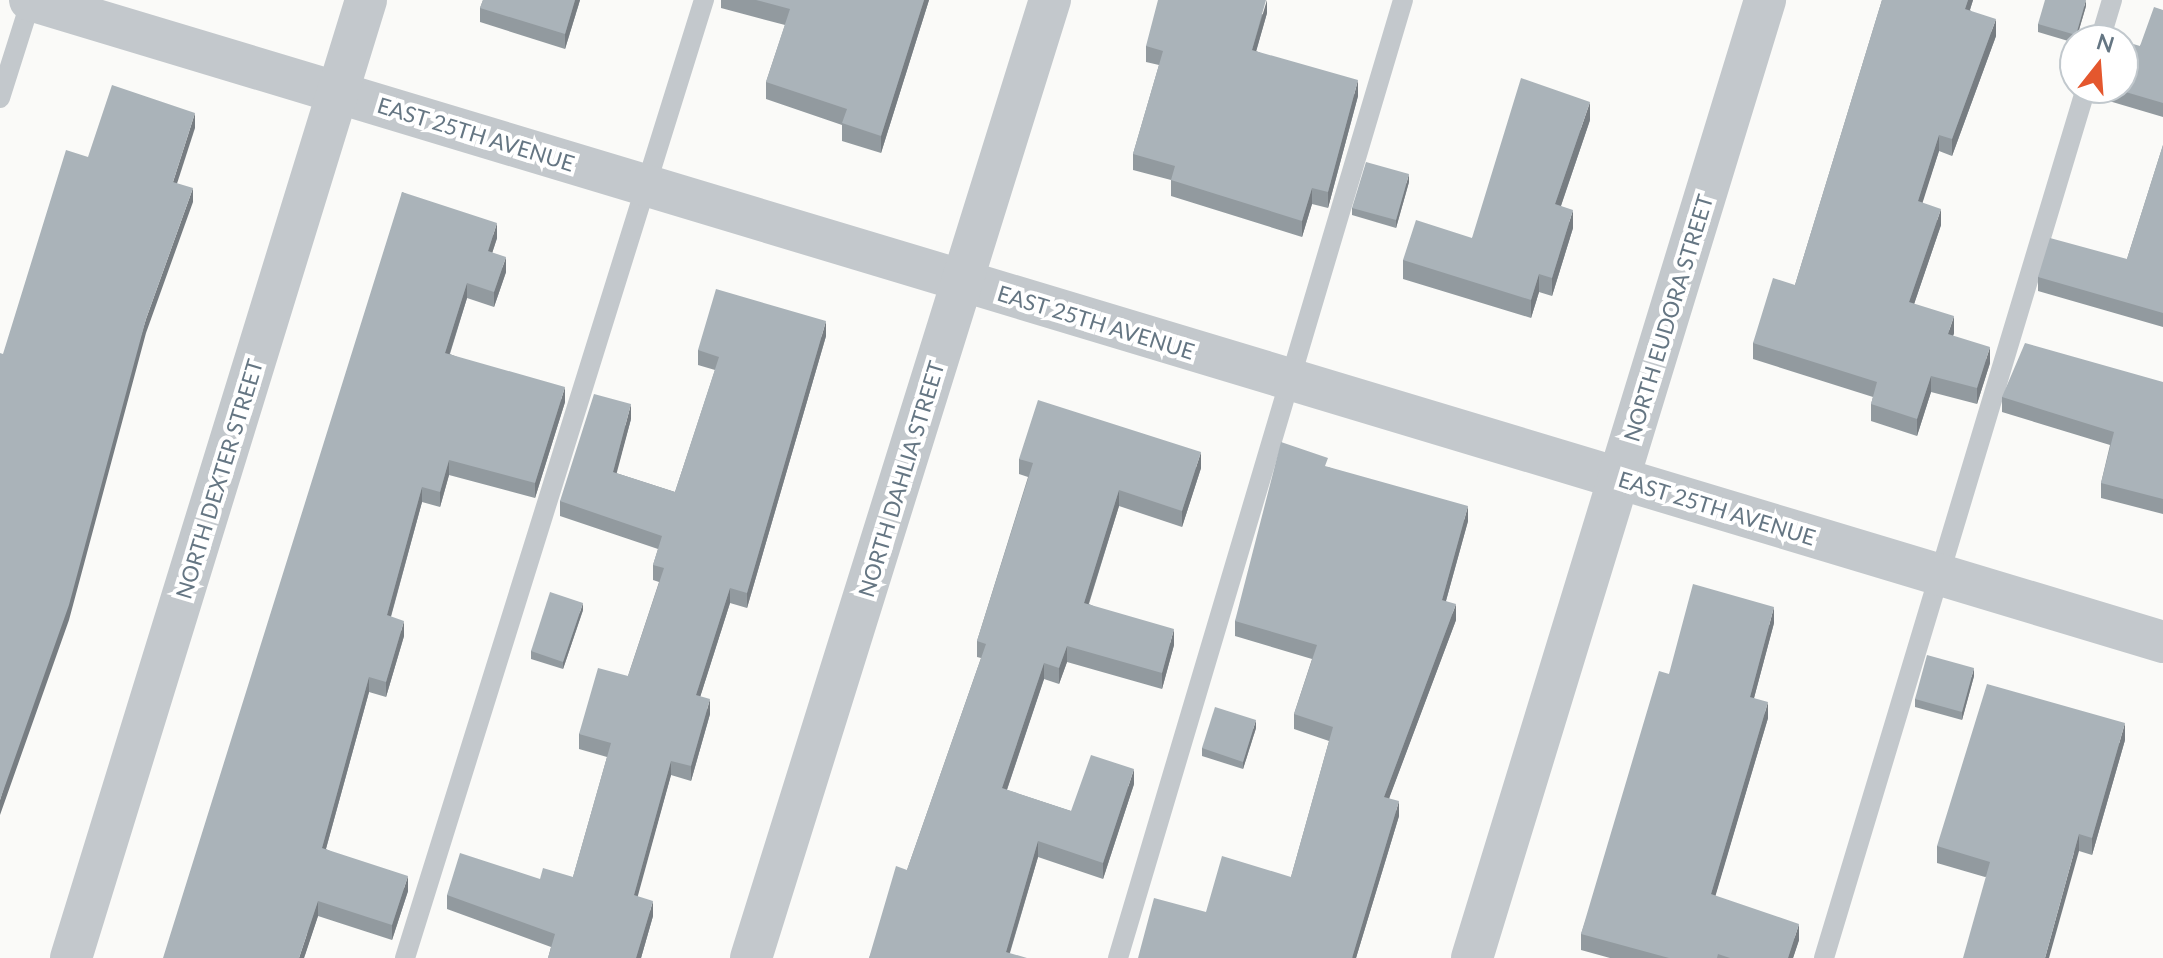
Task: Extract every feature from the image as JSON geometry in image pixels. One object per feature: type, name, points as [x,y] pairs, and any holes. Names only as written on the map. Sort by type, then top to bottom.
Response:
[{"type":"street","name":"EAST 25TH AVENUE","points":[[30,0],[2163,642]]},
{"type":"street","name":"NORTH DEXTER STREET","points":[[71,958],[366,0]]},
{"type":"street","name":"NORTH DAHLIA STREET","points":[[751,958],[1050,0]]},
{"type":"street","name":"NORTH EUDORA STREET","points":[[1472,958],[1765,0]]},
{"type":"lane","points":[[0,98],[30,0]]},
{"type":"lane","points":[[405,958],[704,0]]},
{"type":"lane","points":[[1118,958],[1287,379],[1403,0]]},
{"type":"lane","points":[[2105,24],[2112,0]]},
{"type":"lane","points":[[1824,958],[2081,104]]},
{"type":"building","points":[[483,0],[575,0],[565,34],[480,8]]},
{"type":"building","points":[[756,0],[924,0],[881,136],[842,123],[847,109],[766,82],[790,9]]},
{"type":"building","points":[[1158,0],[1266,0],[1252,50],[1358,80],[1328,192],[1312,188],[1302,221],[1171,180],[1175,166],[1133,154],[1163,51],[1146,46]]},
{"type":"building","points":[[1882,0],[1968,0],[1965,9],[1996,19],[1952,139],[1939,135],[1918,201],[1941,209],[1909,302],[1954,316],[1948,334],[1990,347],[1977,388],[1931,376],[1917,419],[1871,404],[1877,382],[1753,343],[1773,278],[1795,285]]},
{"type":"building","points":[[2045,0],[2086,0],[2079,24],[2059,24],[2059,30],[2038,24]]},
{"type":"building","points":[[2154,7],[2163,10],[2163,103],[2139,96],[2140,46]]},
{"type":"building","points":[[1521,78],[1590,102],[1555,204],[1573,210],[1552,278],[1539,274],[1531,300],[1403,260],[1416,220],[1472,238]]},
{"type":"building","points":[[112,85],[195,113],[173,182],[193,188],[146,319],[69,605],[0,800],[0,353],[3,354],[66,150],[88,157]]},
{"type":"building","points":[[2163,145],[2163,313],[2038,277],[2050,238],[2127,259]]},
{"type":"building","points":[[1366,162],[1409,174],[1396,220],[1352,208]]},
{"type":"building","points":[[402,192],[497,223],[488,251],[506,257],[494,292],[467,283],[445,353],[565,387],[535,483],[449,460],[440,492],[422,487],[387,615],[404,621],[386,682],[369,677],[322,848],[408,876],[392,925],[318,901],[299,958],[163,958]]},
{"type":"building","points":[[716,289],[826,321],[747,593],[730,588],[696,695],[710,699],[691,766],[671,761],[634,895],[653,901],[636,958],[548,958],[555,934],[447,895],[460,853],[540,879],[543,868],[573,877],[611,743],[579,734],[598,668],[628,676],[664,568],[653,565],[662,536],[560,501],[594,394],[631,404],[613,472],[675,492],[719,357],[698,350]]},
{"type":"building","points":[[2025,343],[2163,382],[2163,499],[2101,483],[2114,432],[2002,397]]},
{"type":"building","points":[[1038,400],[1201,452],[1182,511],[1119,490],[1084,603],[1174,629],[1162,673],[1067,646],[1059,668],[1044,663],[1002,788],[1071,811],[1091,755],[1134,769],[1103,863],[1038,841],[1006,952],[1027,958],[869,958],[896,866],[907,870],[986,644],[977,641],[1033,463],[1019,459]]},
{"type":"building","points":[[1281,442],[1328,458],[1325,466],[1468,506],[1442,600],[1456,604],[1384,797],[1399,801],[1352,958],[1138,958],[1154,898],[1206,912],[1222,856],[1291,877],[1333,727],[1294,714],[1317,645],[1235,621]]},
{"type":"building","points":[[1693,584],[1774,607],[1750,697],[1768,702],[1711,894],[1799,924],[1788,958],[1730,958],[1718,954],[1717,958],[1669,958],[1581,934],[1659,671],[1669,674]]},
{"type":"building","points":[[550,592],[583,603],[563,662],[531,651]]},
{"type":"building","points":[[1927,655],[1974,668],[1962,712],[1915,699]]},
{"type":"building","points":[[1987,684],[2125,723],[2092,838],[2079,834],[2045,958],[1963,958],[1990,862],[1937,846]]},
{"type":"building","points":[[1215,707],[1256,720],[1243,762],[1202,748]]}]
